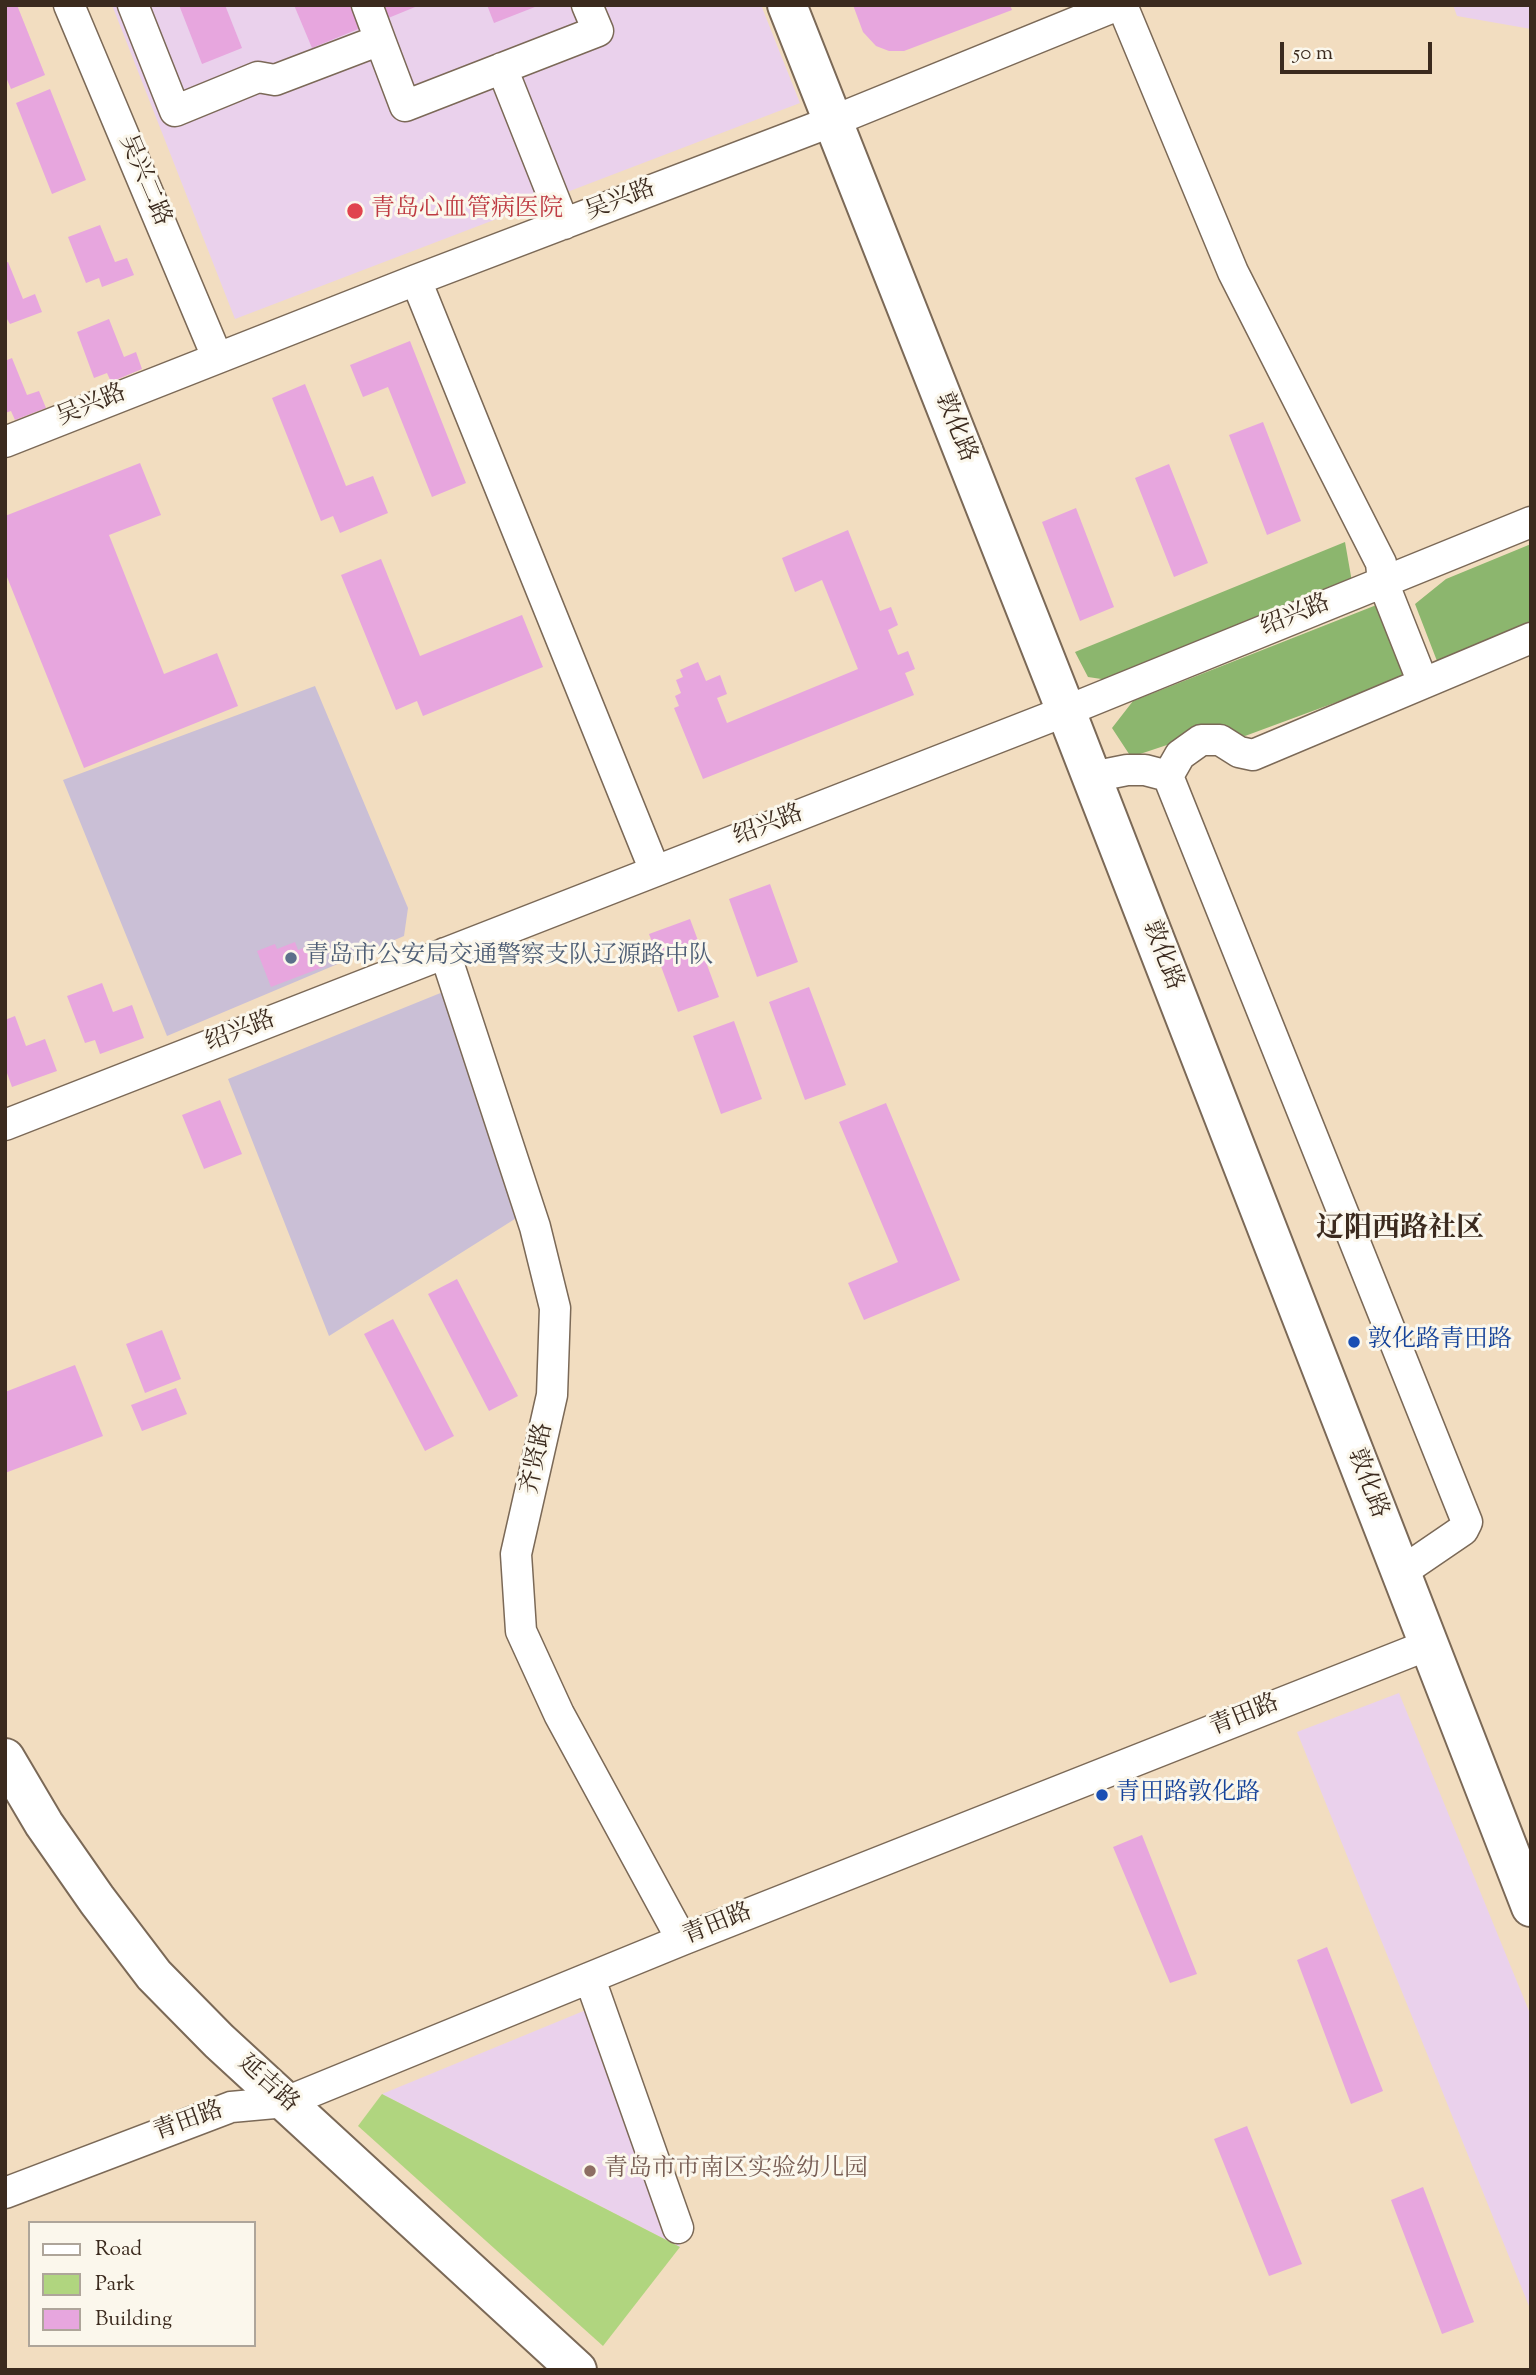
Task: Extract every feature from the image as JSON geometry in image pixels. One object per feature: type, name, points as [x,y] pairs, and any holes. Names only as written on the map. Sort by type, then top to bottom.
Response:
[{"type":"main road","name":"敦化路","points":[[787,5],[1066,710],[1531,1907]]},
{"type":"main road","name":"延吉路","points":[[5,1758],[44,1824],[154,1975],[219,2041],[577,2370]]},
{"type":"street","name":"吴兴二路","points":[[69,5],[218,357]]},
{"type":"street","points":[[133,5],[175,111],[258,77],[275,80],[380,40]]},
{"type":"street","points":[[367,5],[405,106],[598,31],[587,5]]},
{"type":"street","name":"吴兴路","points":[[5,442],[416,280],[833,121],[1120,5]]},
{"type":"street","points":[[1120,5],[1233,272],[1381,563],[1383,582],[1423,683]]},
{"type":"street","points":[[502,68],[564,224]]},
{"type":"street","points":[[416,280],[656,871]]},
{"type":"street","name":"绍兴路","points":[[5,1125],[1066,710],[1531,522]]},
{"type":"street","points":[[1168,776],[1180,755],[1201,740],[1220,740],[1239,752],[1253,755],[1531,638]]},
{"type":"street","points":[[1092,777],[1127,770],[1168,776]]},
{"type":"street","points":[[1168,776],[1467,1522],[1463,1530],[1400,1573]]},
{"type":"street","name":"齐贤路","points":[[445,953],[535,1227],[555,1308],[552,1395],[516,1554],[521,1631],[559,1714],[682,1940]]},
{"type":"street","name":"青田路","points":[[5,2193],[231,2107],[286,2102],[682,1940],[1427,1645]]},
{"type":"street","points":[[590,1979],[678,2228]]},
{"type":"shaded area","name":"青岛心血管病医院","points":[[112,5],[761,5],[800,103],[235,319]]},
{"type":"shaded area","points":[[1453,5],[1531,5],[1531,29],[1457,16]]},
{"type":"shaded area","points":[[315,686],[408,908],[404,936],[167,1036],[63,780]]},
{"type":"shaded area","points":[[443,992],[518,1217],[329,1336],[228,1079]]},
{"type":"shaded area","points":[[1399,1693],[1531,2016],[1531,2311],[1297,1732]]},
{"type":"shaded area","name":"青岛市市南区实验幼儿园","points":[[586,2010],[680,2247],[382,2094]]},
{"type":"green space","points":[[1345,542],[1352,582],[1115,681],[1088,677],[1075,652]]},
{"type":"green space","points":[[1531,544],[1531,628],[1437,661],[1415,604],[1446,579]]},
{"type":"green space","points":[[1379,604],[1410,675],[1245,736],[1212,730],[1131,757],[1112,728],[1133,701]]},
{"type":"green space","points":[[382,2094],[680,2247],[603,2346],[358,2126]]},
{"type":"building","points":[[5,5],[17,5],[45,75],[11,89],[5,75]]},
{"type":"building","points":[[179,5],[225,5],[242,48],[202,64]]},
{"type":"building","points":[[294,5],[360,5],[368,25],[312,48]]},
{"type":"building","points":[[375,5],[420,5],[381,21]]},
{"type":"building","points":[[487,5],[540,5],[494,23]]},
{"type":"building","points":[[853,5],[1010,5],[1012,10],[904,51],[889,51],[876,46],[863,32]]},
{"type":"building","points":[[50,89],[86,180],[52,194],[16,103]]},
{"type":"building","points":[[100,225],[115,262],[127,258],[134,275],[102,287],[99,278],[86,283],[68,237]]},
{"type":"building","points":[[8,262],[23,299],[35,294],[42,312],[10,324],[5,316],[5,263]]},
{"type":"building","points":[[109,319],[124,357],[136,352],[142,369],[111,382],[107,373],[94,378],[77,332]]},
{"type":"building","points":[[410,341],[466,483],[432,497],[388,387],[363,397],[350,365]]},
{"type":"building","points":[[12,358],[27,395],[39,391],[46,408],[15,420],[11,411],[5,413],[5,361]]},
{"type":"building","points":[[305,384],[346,486],[373,476],[388,513],[340,533],[333,516],[321,521],[272,398]]},
{"type":"building","points":[[1263,422],[1301,521],[1267,535],[1229,435]]},
{"type":"building","points":[[140,463],[161,515],[109,535],[164,674],[217,653],[238,706],[84,768],[5,572],[5,516]]},
{"type":"building","points":[[1169,464],[1208,563],[1174,577],[1135,478]]},
{"type":"building","points":[[1076,508],[1114,607],[1080,621],[1042,522]]},
{"type":"building","points":[[848,530],[880,611],[891,607],[898,625],[888,630],[898,655],[908,651],[915,669],[905,673],[914,695],[703,779],[674,708],[679,706],[675,696],[681,693],[676,680],[683,677],[680,670],[698,662],[706,681],[720,675],[727,694],[717,698],[727,723],[858,669],[822,580],[795,592],[782,558]]},
{"type":"building","points":[[381,559],[420,656],[522,615],[543,667],[423,716],[417,701],[396,710],[341,575]]},
{"type":"building","points":[[770,884],[798,962],[757,977],[729,899]]},
{"type":"building","points":[[690,919],[719,997],[678,1012],[649,934]]},
{"type":"building","name":"青岛市公安局交通警察支队辽源路中队","points":[[295,942],[298,950],[317,943],[326,966],[271,987],[257,951],[275,944],[277,949]]},
{"type":"building","points":[[102,983],[113,1012],[132,1005],[144,1038],[100,1054],[95,1040],[85,1043],[67,996]]},
{"type":"building","points":[[809,987],[846,1085],[805,1100],[769,1002]]},
{"type":"building","points":[[15,1016],[26,1046],[45,1039],[57,1071],[12,1087],[7,1073],[5,1074],[5,1020]]},
{"type":"building","points":[[734,1021],[762,1099],[721,1114],[693,1036]]},
{"type":"building","points":[[220,1100],[242,1154],[204,1169],[182,1115]]},
{"type":"building","points":[[886,1103],[960,1280],[864,1320],[848,1283],[898,1262],[839,1122]]},
{"type":"building","points":[[457,1279],[518,1396],[489,1411],[428,1294]]},
{"type":"building","points":[[393,1319],[454,1436],[425,1451],[364,1334]]},
{"type":"building","points":[[162,1330],[181,1379],[145,1393],[126,1344]]},
{"type":"building","points":[[75,1365],[103,1436],[5,1473],[5,1392]]},
{"type":"building","points":[[176,1388],[187,1414],[142,1431],[131,1405]]},
{"type":"building","points":[[1142,1835],[1197,1974],[1170,1983],[1113,1847]]},
{"type":"building","points":[[1327,1947],[1383,2091],[1351,2104],[1297,1960]]},
{"type":"building","points":[[1247,2126],[1302,2264],[1269,2276],[1214,2139]]},
{"type":"building","points":[[1423,2187],[1474,2322],[1442,2334],[1391,2200]]},
{"type":"place","name":"青岛心血管病医院","points":[[355,211]]},
{"type":"place","name":"青岛市公安局交通警察支队辽源路中队","points":[[291,958]]},
{"type":"place","name":"敦化路青田路","points":[[1354,1342]]},
{"type":"place","name":"青田路敦化路","points":[[1102,1795]]},
{"type":"place","name":"青岛市市南区实验幼儿园","points":[[590,2171]]},
{"type":"district","name":"辽阳西路社区","points":[[1400,1231]]}]
